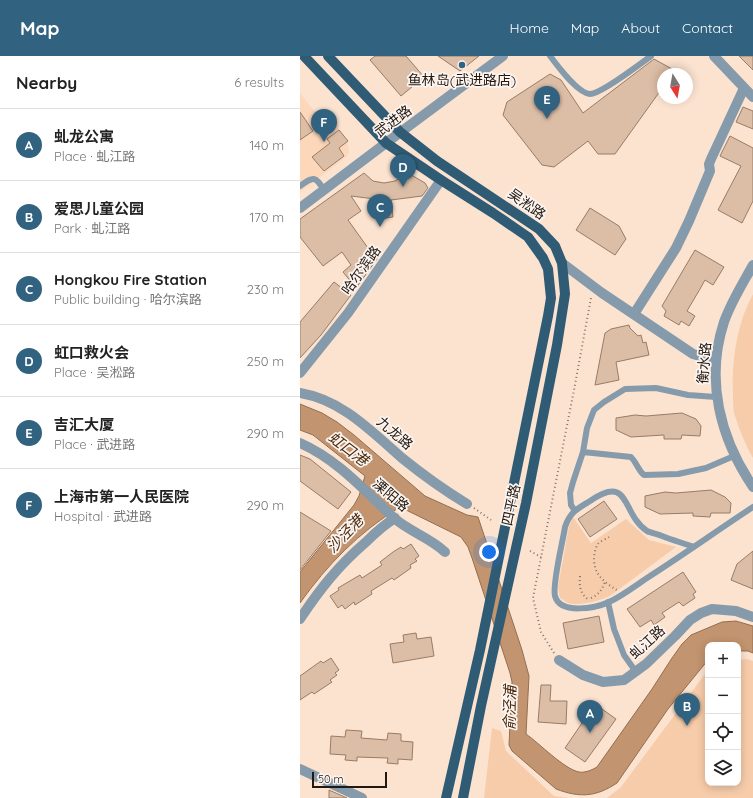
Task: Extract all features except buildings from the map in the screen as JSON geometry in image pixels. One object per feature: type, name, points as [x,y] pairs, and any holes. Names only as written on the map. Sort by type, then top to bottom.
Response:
[{"type":"main road","name":"吴淞路","points":[[304,56],[386,143],[528,237],[540,253],[548,269]]},
{"type":"main road","name":"吴淞路","points":[[328,56],[400,132],[443,165],[539,229],[555,246],[562,263]]},
{"type":"main road","name":"四平路","points":[[463,798],[526,503],[557,345],[565,294],[562,263]]},
{"type":"main road","name":"四平路","points":[[446,798],[497,564],[552,298],[548,269]]},
{"type":"street","name":"武进路","points":[[300,208],[503,56]]},
{"type":"street","points":[[714,56],[753,97]]},
{"type":"street","points":[[634,314],[662,272],[685,231],[710,171],[709,164],[711,159],[744,88]]},
{"type":"street","name":"哈尔滨路","points":[[300,373],[348,313],[441,180]]},
{"type":"street","name":"吴淞路","points":[[562,263],[593,287],[693,354],[708,360],[716,361]]},
{"type":"street","name":"衡水路","points":[[753,265],[728,312],[724,323],[715,371],[716,397],[721,420],[734,456],[753,487]]},
{"type":"street","name":"九龙路","points":[[300,393],[314,395],[345,411],[380,438],[424,476],[467,504]]},
{"type":"street","name":"溧阳路","points":[[300,443],[324,456],[342,469],[392,515],[412,531],[432,541],[445,552]]},
{"type":"street","points":[[300,619],[337,569],[381,528],[392,515]]},
{"type":"street","name":"虬江路","points":[[559,660],[583,675],[603,682],[624,680],[646,664],[690,620],[702,613],[712,609],[736,611],[753,617]]},
{"type":"street","points":[[300,769],[362,798]]},
{"type":"lane","points":[[550,56],[580,90],[590,94],[600,91],[651,56]]},
{"type":"lane","points":[[300,186],[310,178],[313,178],[316,179],[324,190]]},
{"type":"lane","points":[[575,510],[571,505],[570,493],[582,452],[587,428],[594,410],[625,389],[656,388],[716,397]]},
{"type":"lane","points":[[582,452],[631,457],[636,463],[638,470],[644,475],[678,474],[706,468],[734,456]]},
{"type":"lane","points":[[694,547],[647,531],[636,520],[622,495],[612,491],[600,494],[575,510],[568,518],[565,527],[555,585],[555,596],[559,603],[569,609],[590,607],[608,602],[694,547],[753,507]]},
{"type":"lane","points":[[608,602],[614,629],[624,655],[636,672]]},
{"type":"path","points":[[559,660],[541,632],[533,598],[593,287]]},
{"type":"path","points":[[467,504],[491,520]]},
{"type":"path","points":[[609,537],[598,544],[594,555],[597,572],[606,582],[623,593]]},
{"type":"path","points":[[530,551],[541,557]]},
{"type":"path","points":[[580,576],[581,591],[583,596],[589,600],[590,607]]},
{"type":"path","points":[[589,600],[601,591],[606,582]]},
{"type":"shaded area","points":[[300,93],[326,126],[333,121],[347,139],[349,152],[348,155],[340,162],[300,192]]},
{"type":"shaded area","points":[[753,294],[753,458],[734,413],[733,369],[739,330],[747,305]]},
{"type":"shaded area","points":[[573,517],[591,543],[626,519],[649,540],[676,547],[610,596],[600,600],[578,604],[568,603],[560,598],[558,587],[569,526]]},
{"type":"shaded area","points":[[747,659],[753,661],[753,798],[607,798],[621,787],[705,674],[705,786],[741,786],[741,660]]},
{"type":"shaded area","points":[[492,728],[501,731],[506,751],[554,796],[569,798],[484,798]]},
{"type":"water","points":[[300,404],[322,413],[337,422],[425,496],[467,515],[478,517],[522,650],[529,676],[526,734],[559,761],[573,770],[584,772],[597,767],[672,658],[682,644],[691,635],[722,622],[736,621],[753,626],[753,653],[741,651],[741,642],[705,642],[705,664],[668,709],[617,783],[602,791],[588,795],[573,794],[556,789],[512,751],[509,745],[512,682],[510,673],[472,558],[468,547],[461,537],[400,507],[357,538],[321,575],[300,603],[300,572],[354,505],[359,496],[365,476],[313,435],[300,430]]},
{"type":"place","name":"鱼林岛(武进路店)","points":[[462,65]]},
{"type":"place","name":"吉汇大厦","points":[[547,119]]},
{"type":"place","name":"上海市第一人民医院","points":[[324,142]]},
{"type":"place","name":"虹口救火会","points":[[403,187]]},
{"type":"place","name":"Hongkou Fire Station","points":[[380,227]]},
{"type":"place","name":"爱思儿童公园","points":[[687,726]]},
{"type":"place","name":"虬龙公寓","points":[[590,733]]},
{"type":"water label","name":"虹口港","points":[[348,449]]},
{"type":"water label","name":"沙泾港","points":[[345,534]]},
{"type":"water label","name":"俞泾浦","points":[[510,708]]}]
